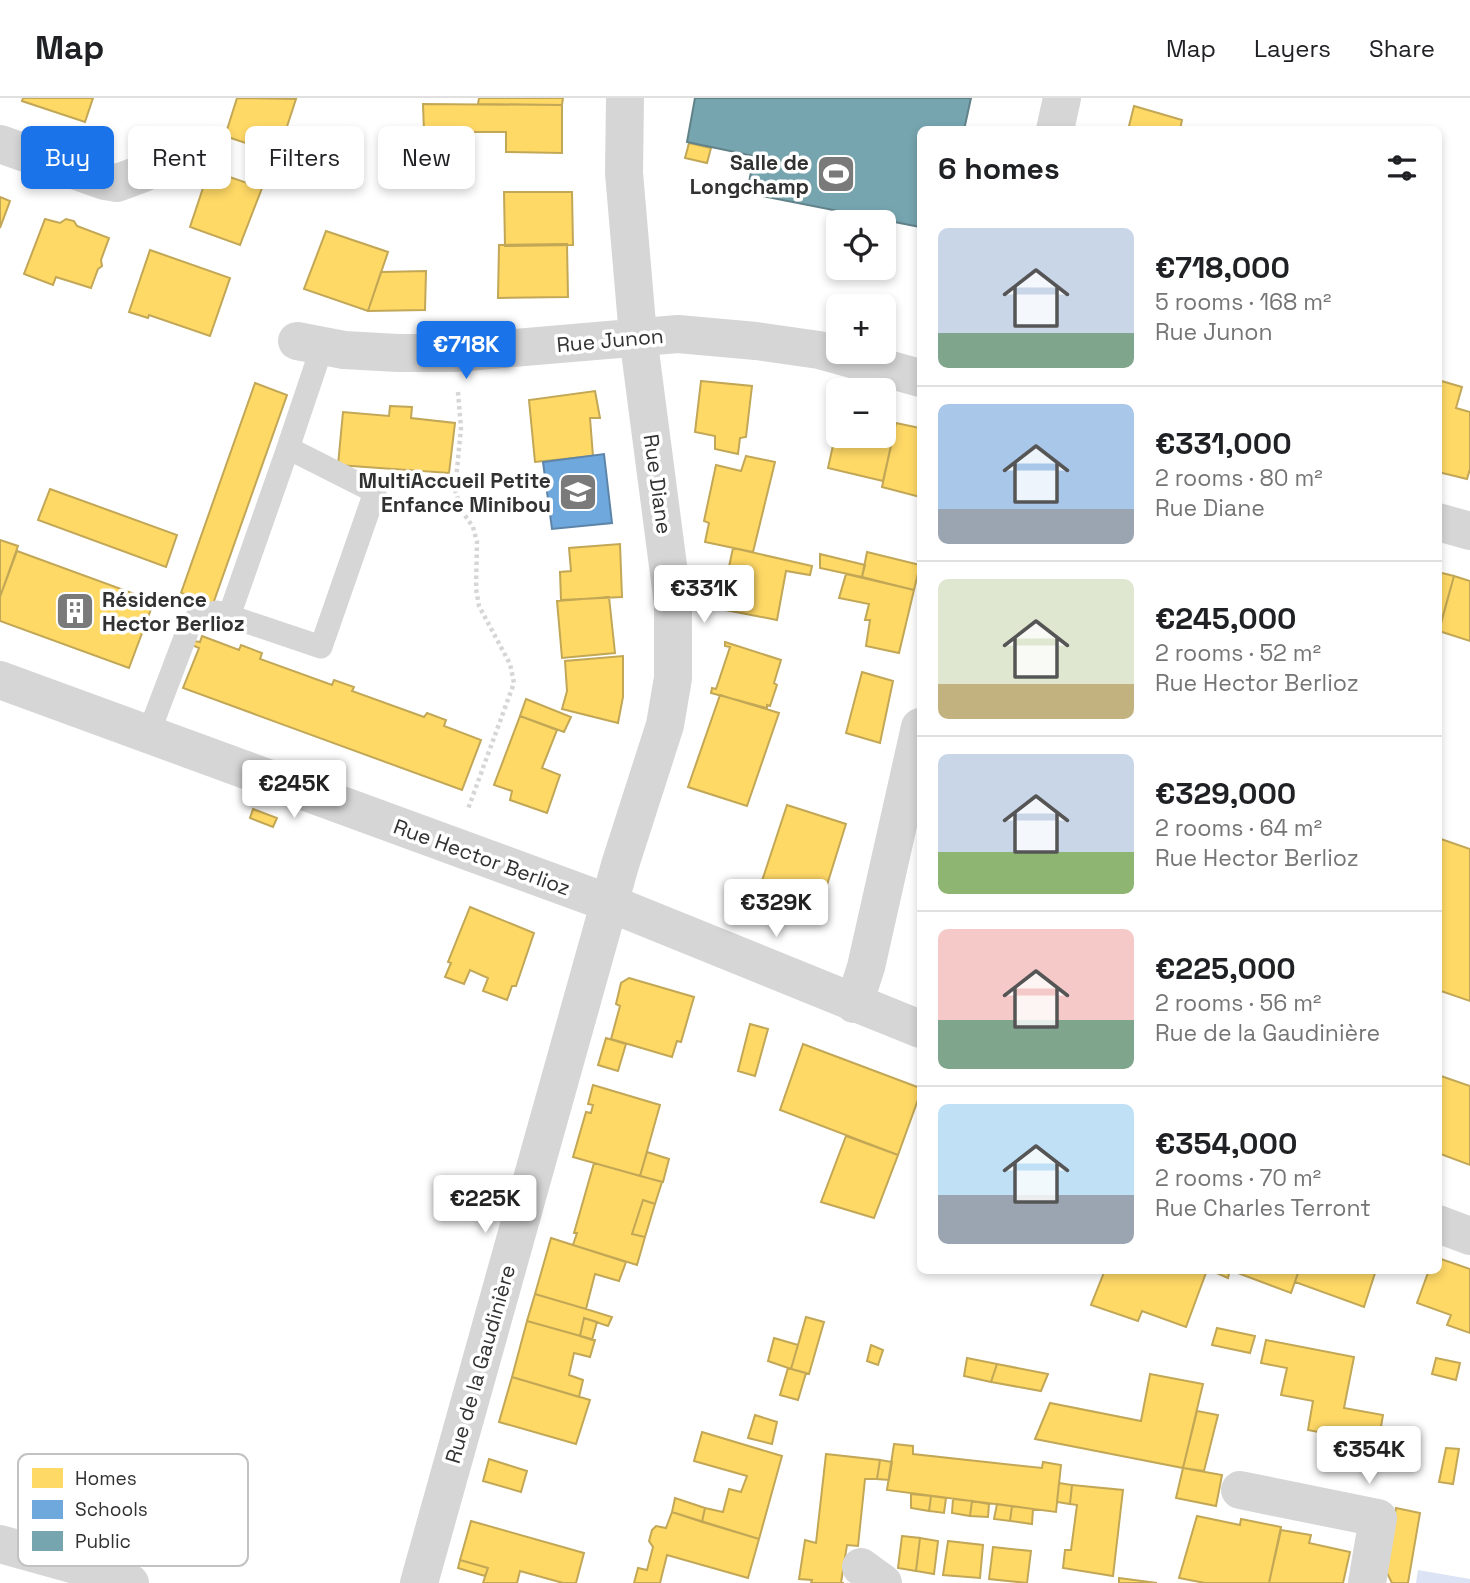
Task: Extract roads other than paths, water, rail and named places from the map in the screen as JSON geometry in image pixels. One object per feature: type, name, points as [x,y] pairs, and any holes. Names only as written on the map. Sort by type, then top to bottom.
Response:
[{"type":"street","name":"Rue Diane","points":[[609,903],[665,725],[675,656],[673,604],[638,336],[624,173],[625,98]]},
{"type":"street","points":[[1056,126],[1062,98]]},
{"type":"street","points":[[0,144],[105,181],[117,183],[128,179]]},
{"type":"street","name":"Rue Junon","points":[[309,344],[344,350],[398,353],[455,352],[678,334],[819,350],[917,377]]},
{"type":"street","points":[[1442,523],[1470,531]]},
{"type":"street","name":"Rue Hector Berlioz","points":[[0,680],[609,903],[917,1028]]},
{"type":"street","points":[[854,1004],[866,967],[917,740]]},
{"type":"street","name":"Rue de la Gaudinière","points":[[419,1583],[609,903]]},
{"type":"street","points":[[1442,1226],[1470,1236]]},
{"type":"street","points":[[1240,1490],[1378,1518],[1367,1583]]},
{"type":"street","points":[[0,1544],[18,1552]]},
{"type":"street","points":[[51,1566],[70,1574],[130,1583]]},
{"type":"lane","points":[[229,617],[288,448],[309,344]]},
{"type":"lane","points":[[148,735],[193,619],[206,612],[217,612],[321,647],[374,492],[288,448]]},
{"type":"water","points":[[1418,1570],[1470,1579],[1470,1583],[1416,1583]]},
{"type":"place","name":"Salle de Longchamp","points":[[836,174]]},
{"type":"place","name":"MultiAccueil Petite Enfance Minibou","points":[[578,492]]},
{"type":"place","name":"Résidence Hector Berlioz","points":[[75,611]]}]
